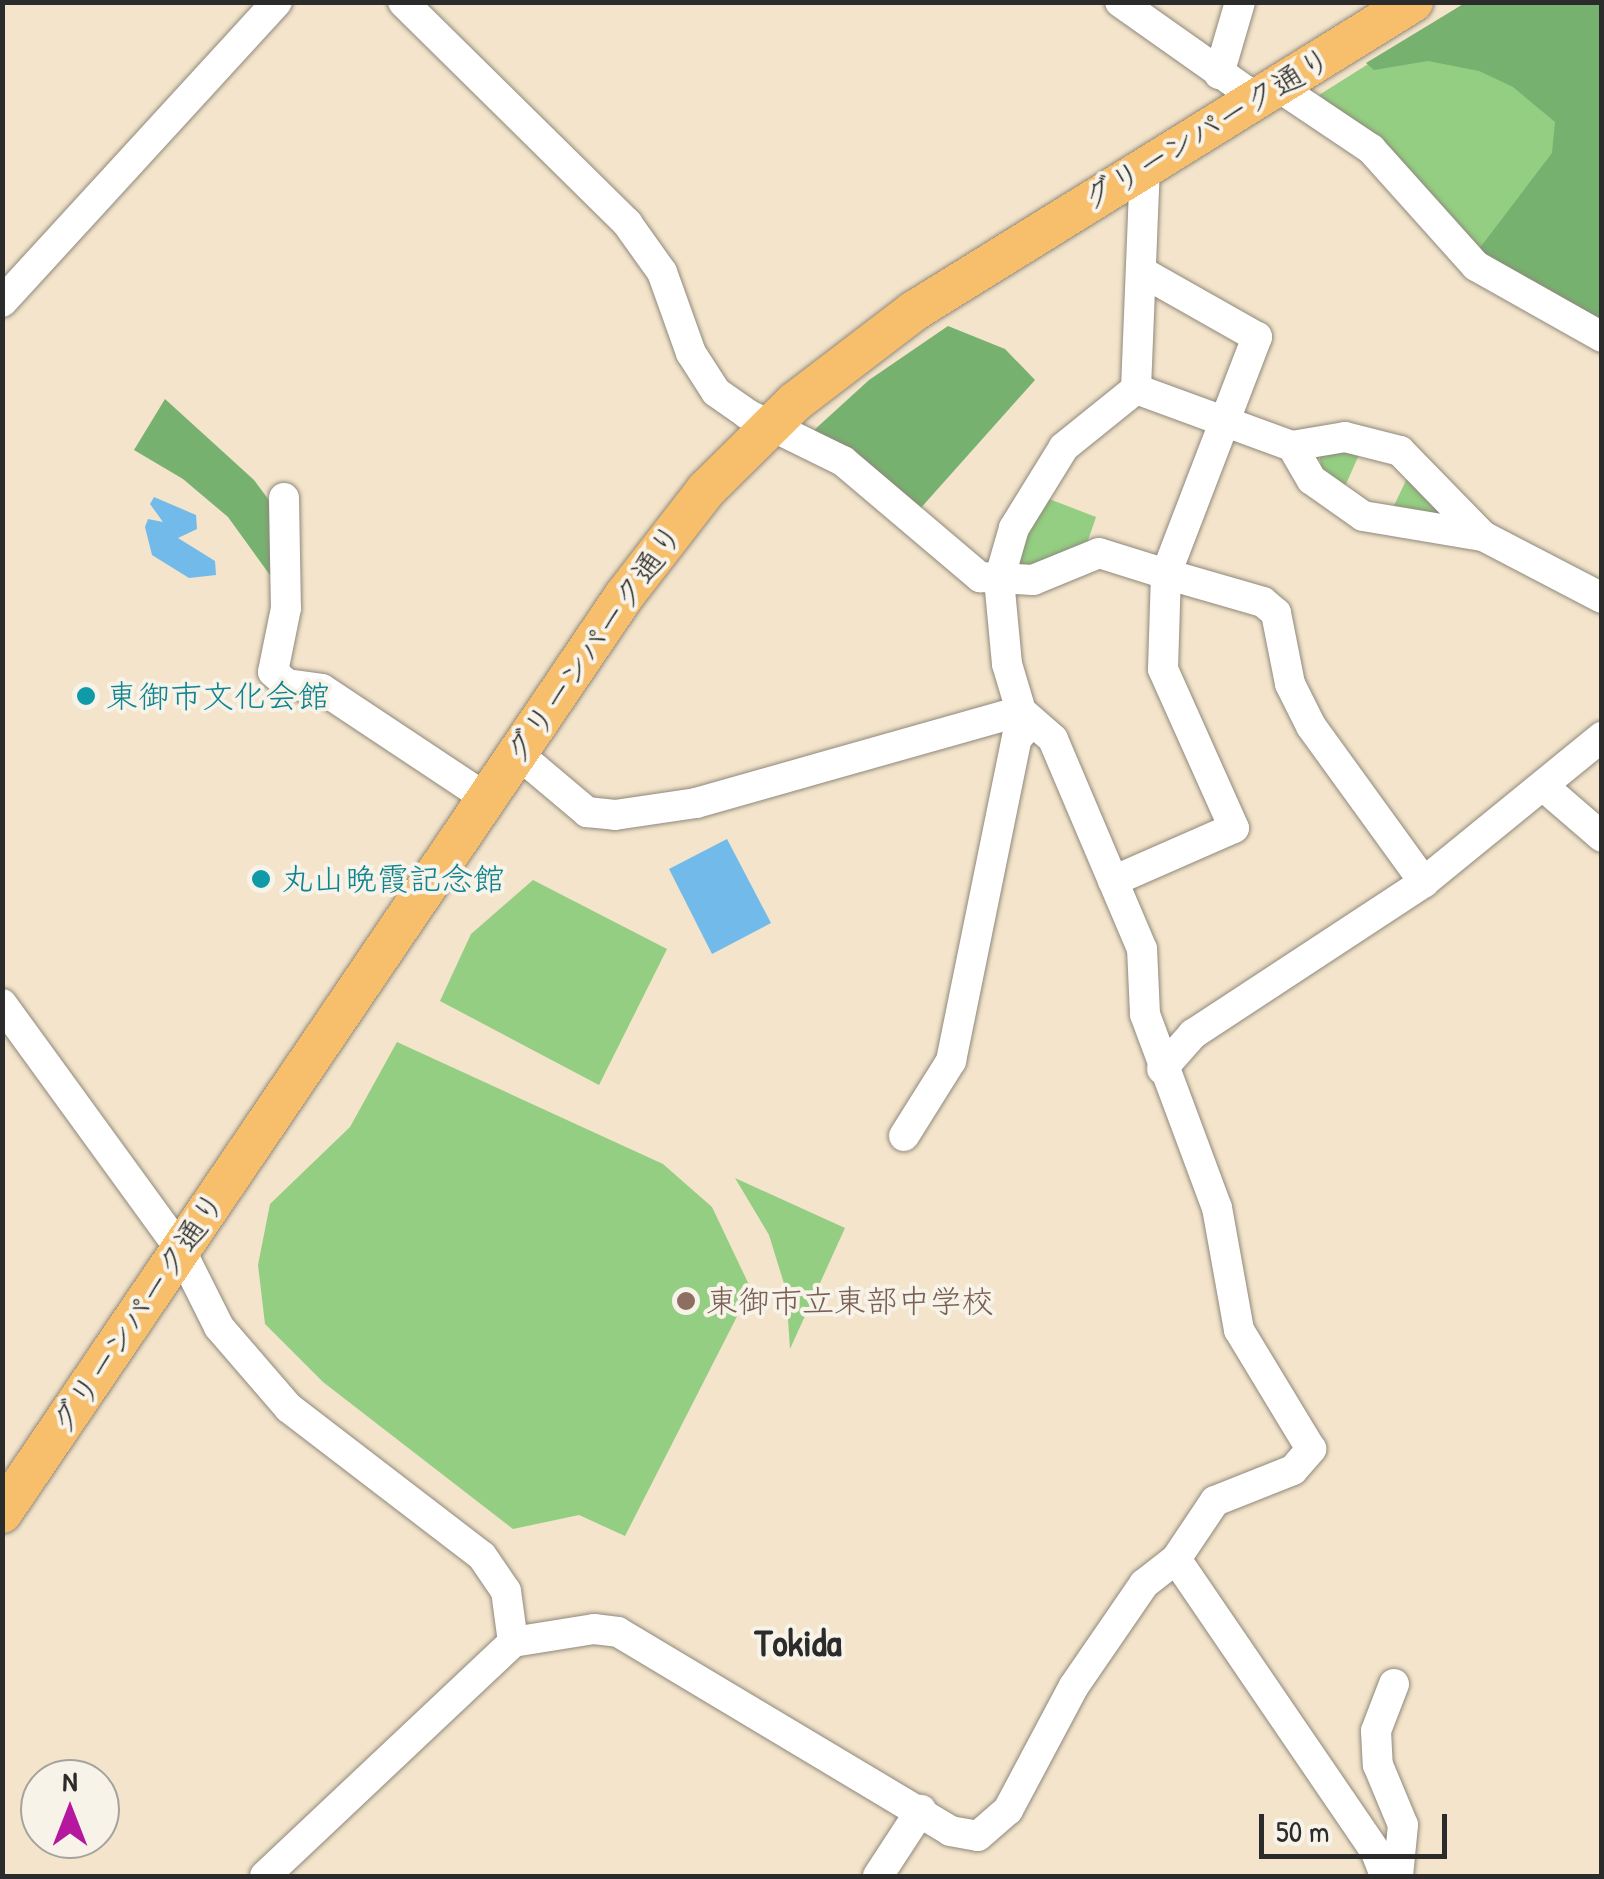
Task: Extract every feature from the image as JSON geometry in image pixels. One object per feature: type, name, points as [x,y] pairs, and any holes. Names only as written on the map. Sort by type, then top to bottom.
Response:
[{"type":"main road","name":"グリーンパーク通り","points":[[2,1513],[664,540],[772,424],[914,311],[1413,2]]},
{"type":"street","points":[[2,302],[277,2]]},
{"type":"street","points":[[404,2],[627,222],[662,272],[702,376],[726,401],[843,461],[980,577],[1033,580],[1099,553],[1263,602],[1276,614],[1290,684],[1311,726],[1424,882]]},
{"type":"street","points":[[1120,2],[1220,74],[1267,92],[1372,148],[1476,266],[1602,336]]},
{"type":"street","points":[[1220,74],[1240,2]]},
{"type":"street","points":[[272,1875],[514,1642],[594,1629],[618,1632],[950,1830],[978,1836],[1008,1810],[1074,1686],[1144,1584],[1176,1560],[1216,1500],[1293,1470],[1311,1449],[1239,1330],[1218,1208],[1162,1069],[1145,1014],[1142,949],[1052,739],[1026,716],[1007,664],[998,580],[1014,528],[1064,447],[1136,389],[1145,167]]},
{"type":"street","points":[[1113,881],[1234,828],[1163,669],[1166,574],[1257,337],[1142,272]]},
{"type":"street","points":[[1136,389],[1222,424],[1292,446],[1345,437],[1400,452],[1483,536],[1602,598]]},
{"type":"street","points":[[1292,446],[1312,480],[1363,516],[1483,536]]},
{"type":"street","points":[[284,498],[286,608],[273,672],[288,684],[322,690],[486,798]]},
{"type":"street","points":[[517,753],[588,812],[615,815],[696,803],[1026,716]]},
{"type":"street","points":[[904,1136],[951,1061],[1018,738],[1026,716]]},
{"type":"street","points":[[1162,1069],[1193,1034],[1424,882],[1602,737]]},
{"type":"street","points":[[1543,786],[1602,838]]},
{"type":"street","points":[[2,1004],[180,1249],[218,1327],[290,1408],[482,1556],[506,1591],[514,1642]]},
{"type":"street","points":[[1176,1560],[1376,1852],[1384,1876]]},
{"type":"street","points":[[1394,1684],[1376,1731],[1378,1765],[1402,1825],[1398,1876]]},
{"type":"street","points":[[878,1876],[920,1810]]},
{"type":"green space","points":[[1465,3],[1601,3],[1601,321],[1482,253],[1386,146],[1319,95]]},
{"type":"green space","points":[[1465,3],[1601,3],[1601,321],[1514,277],[1479,249],[1552,153],[1555,122],[1513,87],[1479,71],[1428,61],[1374,70],[1366,63]]},
{"type":"green space","points":[[948,326],[1005,349],[1035,380],[919,510],[812,432],[869,380]]},
{"type":"green space","points":[[165,399],[254,480],[277,511],[280,589],[228,517],[183,479],[134,450]]},
{"type":"green space","points":[[1362,448],[1342,493],[1323,477],[1319,453]]},
{"type":"green space","points":[[1410,472],[1457,521],[1390,514]]},
{"type":"green space","points":[[1044,497],[1096,517],[1085,549],[1031,573],[1014,563]]},
{"type":"green space","points":[[533,880],[667,949],[599,1085],[440,1001],[471,934]]},
{"type":"green space","points":[[397,1042],[663,1164],[712,1207],[751,1289],[625,1536],[579,1515],[513,1529],[323,1382],[265,1324],[258,1265],[270,1204],[350,1127]]},
{"type":"green space","points":[[735,1178],[845,1228],[790,1349],[786,1290],[769,1235]]},
{"type":"water","points":[[154,497],[196,515],[197,529],[178,538],[215,561],[216,575],[189,578],[152,555],[145,527],[148,519],[163,522],[150,504]]},
{"type":"water","points":[[727,839],[771,923],[712,954],[669,869]]},
{"type":"place","name":"東御市文化会館","points":[[86,696]]},
{"type":"place","name":"丸山晩霞記念館","points":[[261,879]]},
{"type":"place","name":"東御市立東部中学校","points":[[686,1301]]},
{"type":"district","name":"Tokida","points":[[798,1643]]}]
